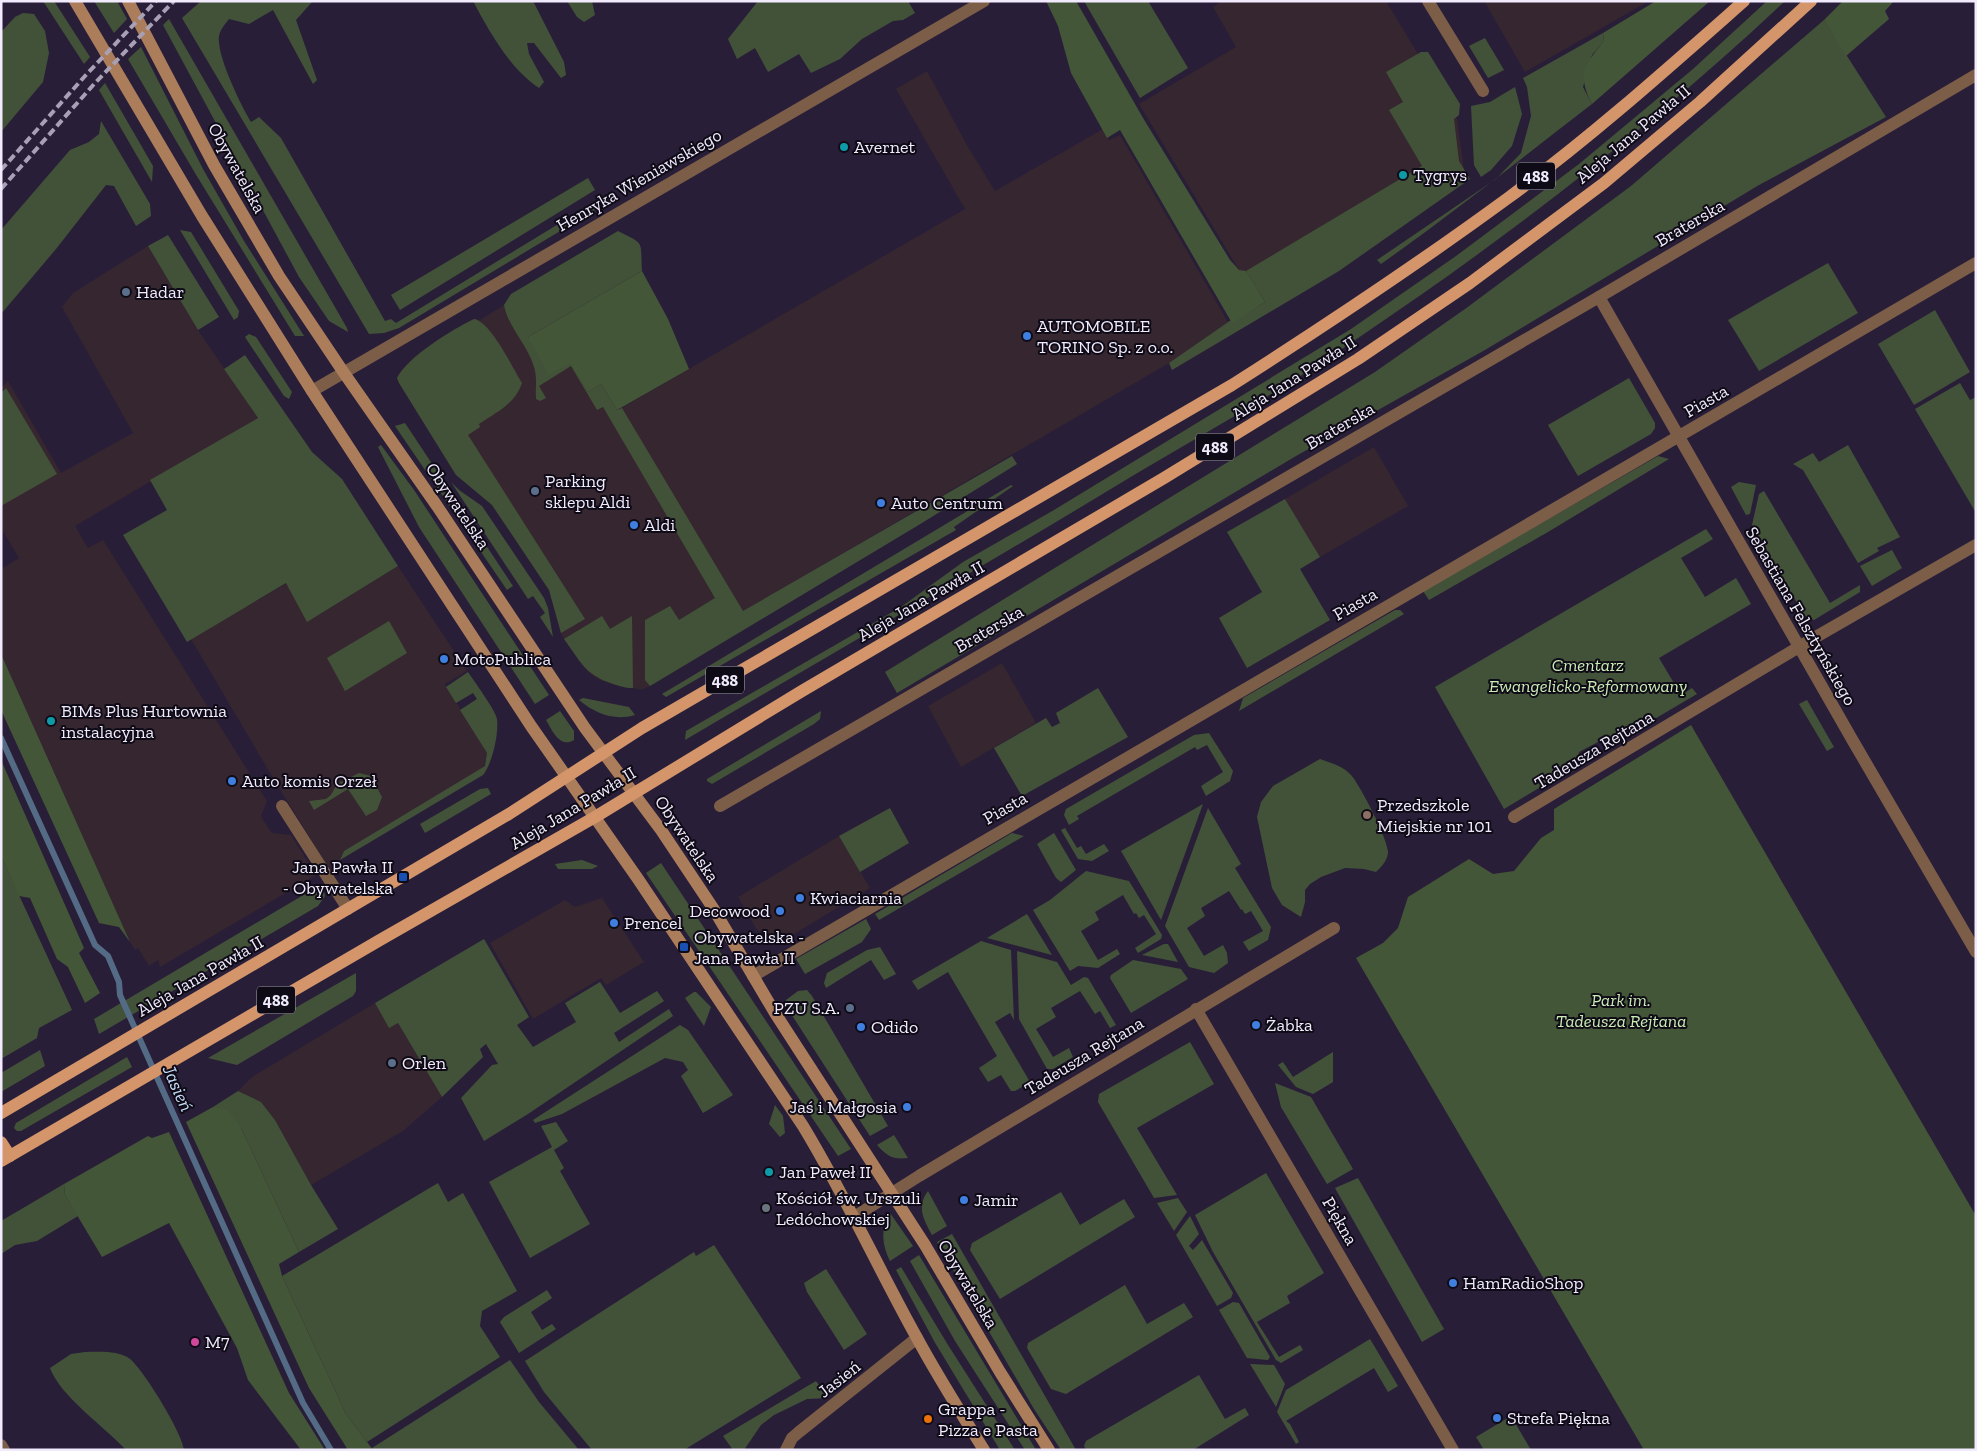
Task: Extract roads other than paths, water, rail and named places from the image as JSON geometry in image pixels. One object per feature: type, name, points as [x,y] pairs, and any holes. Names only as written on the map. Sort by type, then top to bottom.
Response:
[{"type":"main road","points":[[75,1],[202,216],[312,391],[531,726],[568,777],[803,1126],[829,1168],[917,1338],[952,1400],[984,1450]]},
{"type":"main road","name":"Obywatelska","points":[[128,1],[246,222],[279,276],[437,506],[585,728],[663,833],[713,908],[775,1013],[892,1193],[1049,1450]]},
{"type":"main road","name":"Aleja Jana Pawła II","points":[[1,1113],[509,814],[674,710],[1232,385],[1412,267],[1510,197],[1588,134],[1744,1]]},
{"type":"main road","name":"Aleja Jana Pawła II","points":[[6,1158],[595,817],[1262,419],[1416,320],[1533,236],[1611,176],[1708,95],[1811,1]]},
{"type":"main road","points":[[1,1142],[6,1158]]},
{"type":"street","name":"Henryka Wieniawskiego","points":[[312,391],[984,1]]},
{"type":"street","points":[[1428,1],[1483,91]]},
{"type":"street","name":"Braterska","points":[[720,806],[1599,297],[1976,75]]},
{"type":"street","name":"Piasta","points":[[753,976],[1976,263]]},
{"type":"street","name":"Sebastiana Felsztyńskiego","points":[[1599,297],[1976,952]]},
{"type":"street","name":"Tadeusza Rejtana","points":[[1514,817],[1799,647],[1976,545]]},
{"type":"street","points":[[282,806],[348,909]]},
{"type":"street","name":"Tadeusza Rejtana","points":[[854,1217],[1196,1009],[1334,928]]},
{"type":"street","name":"Piękna","points":[[1196,1009],[1454,1450]]},
{"type":"street","name":"Jasień","points":[[786,1450],[792,1438],[799,1432],[917,1338]]},
{"type":"street","points":[[1,1445],[4,1450]]},
{"type":"waterway","name":"Jasień","points":[[1,738],[95,945],[108,956],[119,982],[120,995],[303,1403],[331,1450]]},
{"type":"railway","points":[[1,170],[85,76],[156,1]]},
{"type":"railway","points":[[1,189],[95,83],[174,1]]},
{"type":"place","name":"Avernet","points":[[844,147]]},
{"type":"place","name":"Tygrys","points":[[1403,175]]},
{"type":"place","name":"Hadar","points":[[126,292]]},
{"type":"place","name":"AUTOMOBILE TORINO Sp. z o.o.","points":[[1027,336]]},
{"type":"place","name":"Parking sklepu Aldi","points":[[535,491]]},
{"type":"place","name":"Auto Centrum","points":[[881,503]]},
{"type":"place","name":"Aldi","points":[[634,525]]},
{"type":"place","name":"MotoPublica","points":[[444,659]]},
{"type":"place","name":"BIMs Plus Hurtownia instalacyjna","points":[[51,721]]},
{"type":"place","name":"Auto komis Orzeł","points":[[232,781]]},
{"type":"place","name":"Przedszkole Miejskie nr 101","points":[[1367,815]]},
{"type":"place","name":"Jana Pawła II - Obywatelska","points":[[403,877]]},
{"type":"place","name":"Kwiaciarnia","points":[[800,898]]},
{"type":"place","name":"Decowood","points":[[780,911]]},
{"type":"place","name":"Prencel","points":[[614,923]]},
{"type":"place","name":"Obywatelska - Jana Pawła II","points":[[684,947]]},
{"type":"place","name":"PZU S.A.","points":[[850,1008]]},
{"type":"place","name":"Żabka","points":[[1256,1025]]},
{"type":"place","name":"Odido","points":[[861,1027]]},
{"type":"place","name":"Orlen","points":[[392,1063]]},
{"type":"place","name":"Jaś i Małgosia","points":[[907,1107]]},
{"type":"place","name":"Jan Paweł II","points":[[769,1172]]},
{"type":"place","name":"Jamir","points":[[964,1200]]},
{"type":"place","name":"Kościół św. Urszuli Ledóchowskiej","points":[[766,1208]]},
{"type":"place","name":"HamRadioShop","points":[[1453,1283]]},
{"type":"place","name":"M7","points":[[195,1342]]},
{"type":"place","name":"Strefa Piękna","points":[[1497,1418]]},
{"type":"place","name":"Grappa - Pizza e Pasta","points":[[928,1419]]},
{"type":"park label","name":"Cmentarz Ewangelicko-Reformowany","points":[[1588,675]]},
{"type":"park label","name":"Park im. Tadeusza Rejtana","points":[[1621,1010]]}]
